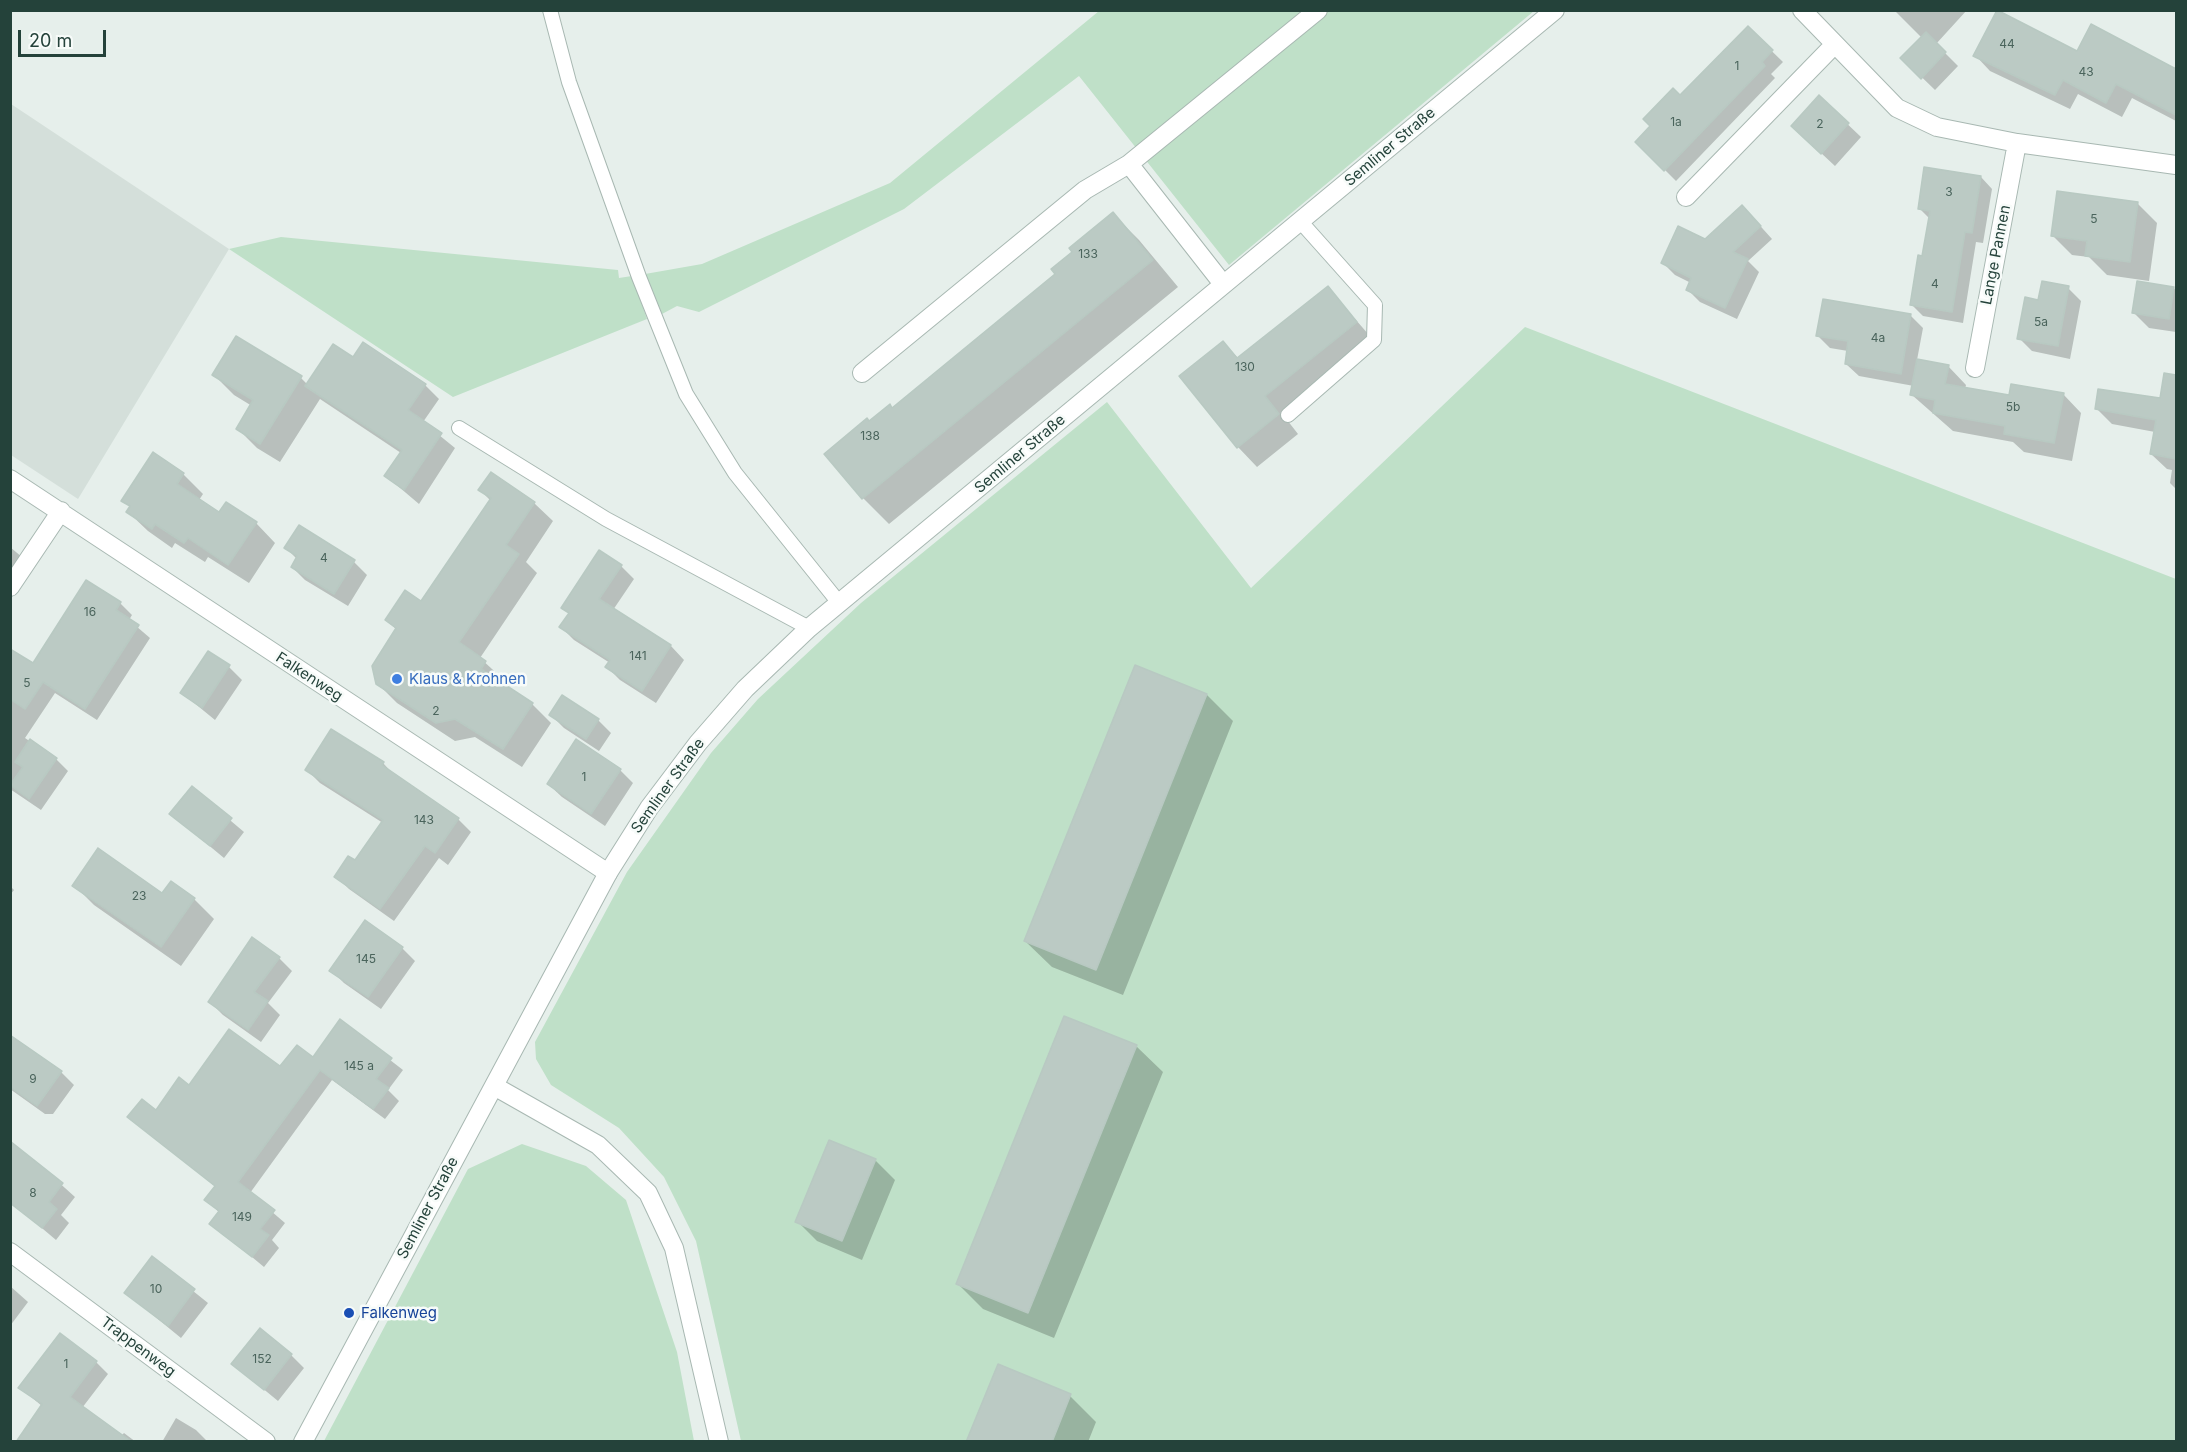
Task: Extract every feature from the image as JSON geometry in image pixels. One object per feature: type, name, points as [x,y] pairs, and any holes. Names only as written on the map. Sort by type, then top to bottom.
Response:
[{"type":"street","points":[[862,373],[1085,190],[1129,164],[1318,10]]},
{"type":"street","name":"Semliner Straße","points":[[303,1442],[609,873],[649,808],[698,743],[745,689],[809,628],[1556,10]]},
{"type":"street","points":[[1802,10],[1897,108],[1937,127],[2017,143],[2176,165]]},
{"type":"street","points":[[1686,197],[1835,44]]},
{"type":"street","name":"Lange Pannen","points":[[1975,368],[2017,143]]},
{"type":"street","points":[[1129,164],[1223,284]]},
{"type":"street","name":"Falkenweg","points":[[10,478],[261,646],[609,873]]},
{"type":"street","points":[[10,587],[61,511]]},
{"type":"street","points":[[494,1086],[598,1145],[648,1193],[674,1248],[719,1442]]},
{"type":"street","name":"Trappenweg","points":[[10,1252],[266,1442]]},
{"type":"lane","points":[[550,10],[569,82],[639,277],[686,394],[735,473],[840,604]]},
{"type":"lane","points":[[1288,415],[1374,340],[1375,305],[1300,221]]},
{"type":"lane","points":[[459,428],[606,519],[809,628]]},
{"type":"shaded area","points":[[11,104],[229,249],[78,499],[11,455]]},
{"type":"green space","points":[[1099,11],[1534,11],[1229,265],[1079,76],[904,209],[699,312],[677,306],[662,314],[645,274],[702,264],[890,183]]},
{"type":"green space","points":[[281,237],[618,270],[619,278],[632,276],[647,319],[453,397],[229,249]]},
{"type":"green space","points":[[1525,327],[2176,579],[2176,1441],[741,1441],[696,1241],[664,1177],[619,1128],[551,1085],[536,1059],[535,1042],[627,872],[711,753],[758,699],[861,603],[1107,402],[1251,588]]},
{"type":"green space","points":[[522,1144],[586,1166],[626,1200],[677,1352],[694,1441],[324,1441],[468,1169]]},
{"type":"building","points":[[1997,10],[2077,51],[2091,24],[2176,69],[2176,115],[2116,84],[2106,103],[2063,80],[2055,95],[1973,56]]},
{"type":"building","points":[[1748,26],[1773,50],[1762,62],[1765,66],[1664,171],[1635,142],[1650,126],[1643,119],[1673,88],[1680,95]]},
{"type":"building","points":[[1926,32],[1946,52],[1921,79],[1900,58]]},
{"type":"building","points":[[1819,95],[1849,123],[1821,154],[1791,126]]},
{"type":"building","points":[[1924,167],[1981,176],[1972,233],[1965,232],[1952,312],[1910,305],[1918,255],[1922,256],[1930,211],[1918,209]]},
{"type":"building","points":[[2057,191],[2138,202],[2130,262],[2085,256],[2087,241],[2051,236]]},
{"type":"building","points":[[1742,205],[1761,226],[1733,252],[1748,259],[1725,308],[1686,290],[1691,278],[1661,263],[1678,226],[1705,239]]},
{"type":"building","points":[[1113,212],[1153,260],[862,499],[824,454],[867,418],[869,421],[890,404],[892,408],[1055,274],[1051,269],[1072,252],[1069,248]]},
{"type":"building","points":[[2042,281],[2069,286],[2058,346],[2017,339],[2025,297],[2038,300]]},
{"type":"building","points":[[2137,281],[2174,287],[2169,319],[2132,313]]},
{"type":"building","points":[[1328,286],[1357,322],[1265,396],[1279,414],[1237,448],[1179,376],[1223,341],[1237,358]]},
{"type":"building","points":[[1823,299],[1911,314],[1901,374],[1845,364],[1848,341],[1816,336]]},
{"type":"building","points":[[236,336],[302,376],[260,444],[236,429],[253,400],[212,375]]},
{"type":"building","points":[[363,342],[426,384],[408,410],[442,433],[404,490],[384,476],[402,450],[305,386],[333,344],[353,357]]},
{"type":"building","points":[[1917,359],[1949,365],[1945,384],[2009,395],[2011,384],[2064,393],[2054,443],[2004,434],[2005,426],[1933,413],[1935,400],[1910,395]]},
{"type":"building","points":[[2164,373],[2176,375],[2176,459],[2150,454],[2156,420],[2095,409],[2098,389],[2160,398]]},
{"type":"building","points":[[153,452],[184,473],[177,484],[219,512],[226,502],[257,522],[228,565],[188,538],[184,543],[155,524],[152,529],[126,512],[130,506],[121,501]]},
{"type":"building","points":[[491,472],[535,502],[506,545],[519,554],[459,642],[486,661],[481,669],[533,703],[503,749],[455,719],[436,723],[376,684],[372,666],[396,628],[385,620],[405,590],[421,601],[491,498],[478,490]]},
{"type":"building","points":[[299,525],[355,560],[334,594],[291,567],[297,556],[284,548]]},
{"type":"building","points":[[599,550],[622,565],[599,599],[671,645],[642,691],[605,667],[610,660],[559,627],[569,613],[561,608]]},
{"type":"building","points":[[86,580],[121,602],[116,610],[139,625],[85,709],[43,682],[25,709],[10,699],[10,649],[33,663]]},
{"type":"building","points":[[208,651],[230,665],[202,708],[180,693]]},
{"type":"building","points":[[1135,665],[1207,694],[1096,970],[1024,941]]},
{"type":"building","points":[[562,695],[599,719],[586,739],[549,715]]},
{"type":"building","points":[[331,729],[384,762],[382,765],[459,818],[435,853],[425,846],[380,909],[334,877],[348,856],[355,860],[383,820],[305,770]]},
{"type":"building","points":[[30,739],[57,758],[29,799],[10,785],[23,767],[15,762]]},
{"type":"building","points":[[576,739],[621,769],[591,814],[547,784]]},
{"type":"building","points":[[192,786],[232,818],[210,846],[169,814]]},
{"type":"building","points":[[98,848],[162,893],[171,881],[195,898],[161,947],[72,886]]},
{"type":"building","points":[[365,920],[403,947],[368,997],[329,971]]},
{"type":"building","points":[[252,937],[280,957],[254,992],[268,1001],[248,1030],[208,1002]]},
{"type":"building","points":[[1064,1016],[1137,1045],[1028,1313],[956,1284]]},
{"type":"building","points":[[340,1019],[392,1058],[376,1079],[389,1088],[373,1109],[320,1070],[238,1182],[275,1210],[260,1229],[269,1235],[252,1257],[209,1224],[219,1211],[204,1200],[215,1186],[127,1117],[142,1099],[156,1110],[179,1077],[189,1085],[229,1029],[280,1066],[297,1045],[313,1057]]},
{"type":"building","points":[[10,1035],[62,1071],[37,1106],[10,1087]]},
{"type":"building","points":[[829,1140],[876,1159],[842,1241],[795,1222]]},
{"type":"building","points":[[10,1141],[63,1183],[49,1202],[57,1209],[42,1228],[10,1203]]},
{"type":"building","points":[[152,1256],[195,1289],[168,1326],[124,1293]]},
{"type":"building","points":[[260,1328],[292,1354],[264,1390],[231,1364]]},
{"type":"building","points":[[60,1333],[97,1361],[70,1397],[132,1442],[16,1442],[42,1404],[18,1388]]},
{"type":"building","points":[[998,1364],[1071,1394],[1052,1442],[966,1442]]},
{"type":"place","name":"Klaus & Krohnen","points":[[397,679]]},
{"type":"place","name":"Falkenweg","points":[[349,1313]]}]
